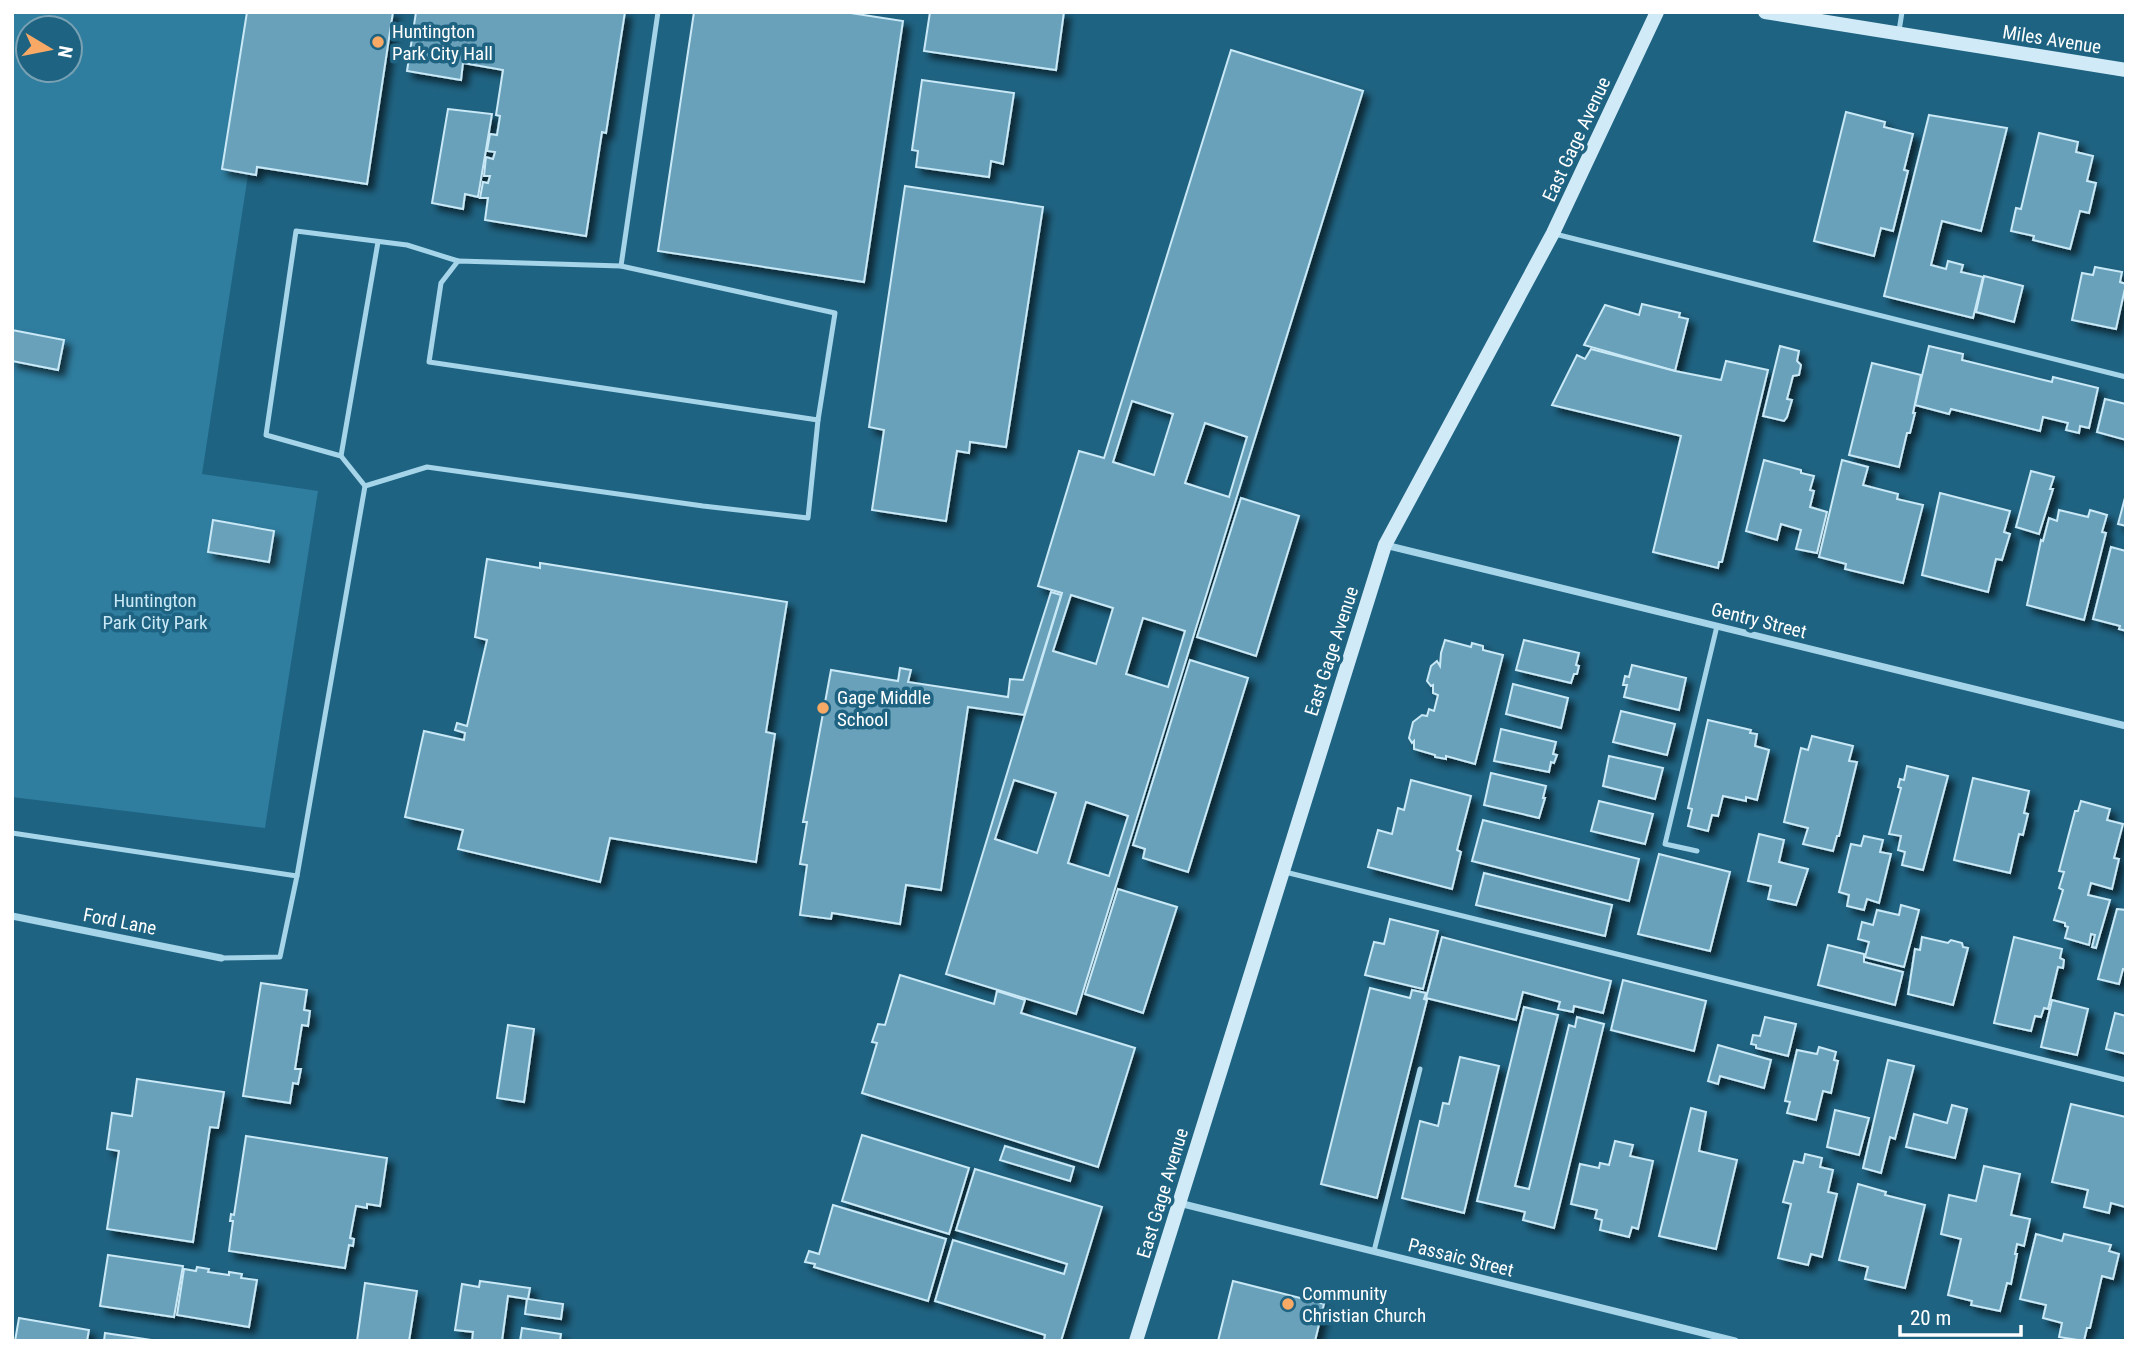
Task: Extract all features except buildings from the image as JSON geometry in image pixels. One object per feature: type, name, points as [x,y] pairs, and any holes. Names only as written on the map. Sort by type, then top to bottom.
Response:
[{"type":"main road","name":"East Gage Avenue","points":[[1136,1341],[1385,545],[1553,233],[1657,12]]},
{"type":"main road","name":"Miles Avenue","points":[[1765,12],[2126,70]]},
{"type":"street","name":"Gentry Street","points":[[1385,545],[2126,726]]},
{"type":"street","name":"Ford Lane","points":[[12,916],[221,958]]},
{"type":"street","name":"Passaic Street","points":[[1179,1203],[1735,1341]]},
{"type":"lane","points":[[621,266],[658,12]]},
{"type":"lane","points":[[1899,34],[1902,12]]},
{"type":"lane","points":[[221,958],[280,957],[297,876],[365,486],[341,456],[266,435],[296,231],[407,245],[458,261],[621,266],[835,313],[818,421],[808,518],[428,467],[365,486]]},
{"type":"lane","points":[[1553,233],[2126,377]]},
{"type":"lane","points":[[341,456],[378,242]]},
{"type":"lane","points":[[458,261],[442,283],[429,362],[818,421]]},
{"type":"lane","points":[[1697,851],[1665,845],[1717,626]]},
{"type":"lane","points":[[12,833],[297,876]]},
{"type":"lane","points":[[1282,872],[2126,1080]]},
{"type":"lane","points":[[1374,1251],[1420,1069]]},
{"type":"green space","name":"Huntington Park City Park","points":[[12,12],[273,12],[202,474],[318,491],[265,828],[12,797]]},
{"type":"place","name":"Huntington Park City Hall","points":[[378,42]]},
{"type":"place","name":"Gage Middle School","points":[[823,708]]},
{"type":"place","name":"Community Christian Church","points":[[1288,1304]]}]
